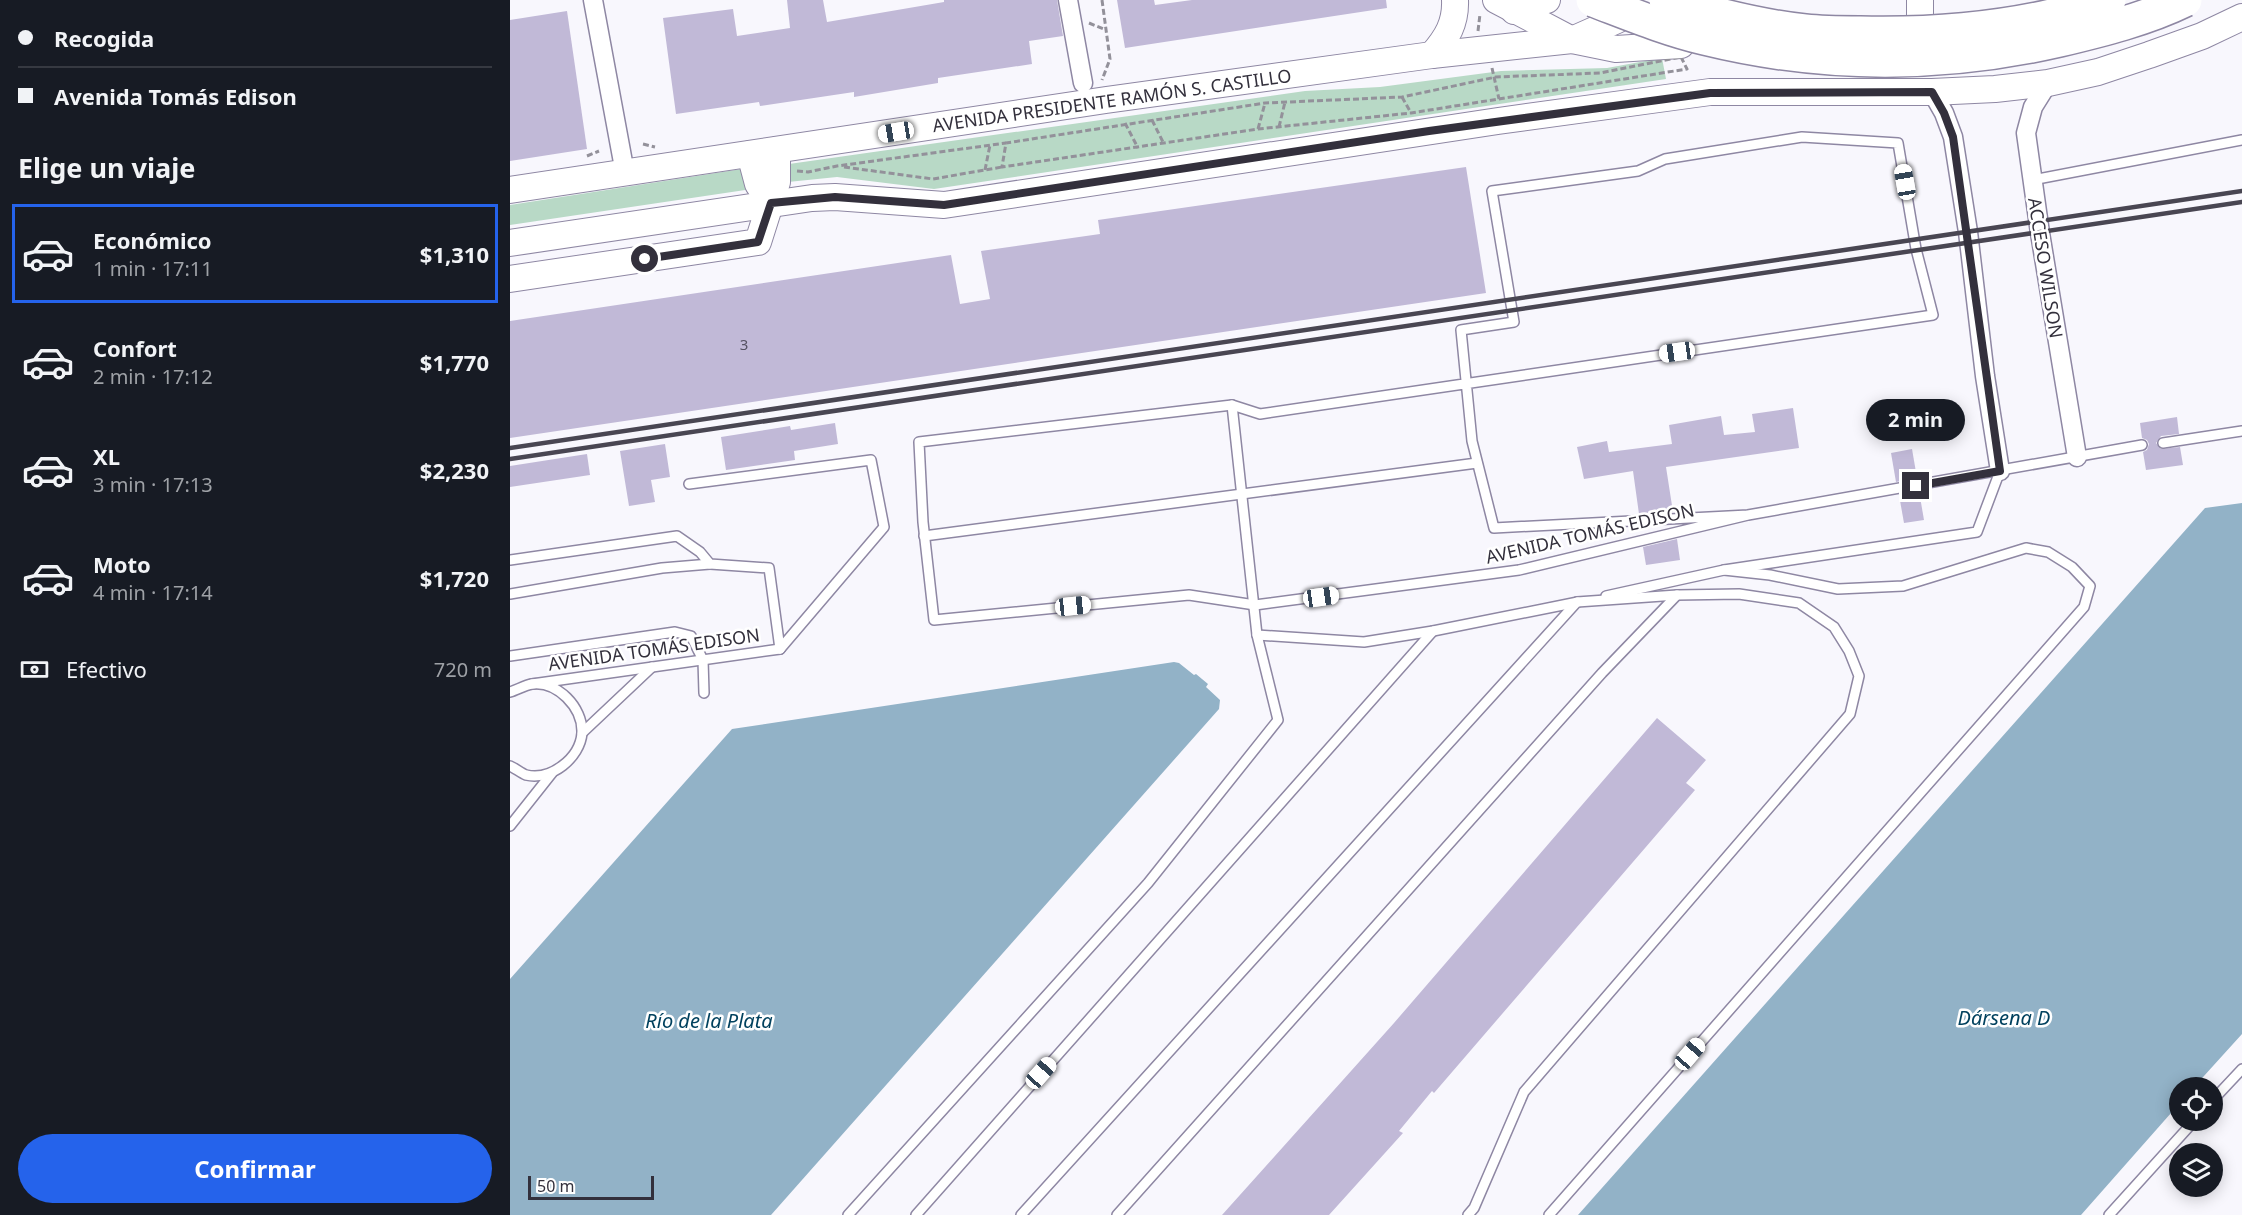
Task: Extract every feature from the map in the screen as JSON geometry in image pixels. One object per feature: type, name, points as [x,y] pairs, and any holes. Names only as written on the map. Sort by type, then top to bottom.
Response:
[{"type":"highway","points":[[1666,0],[1741,21],[1807,32],[1895,34],[1935,33],[2006,26],[2039,20],[2109,0]]},
{"type":"highway","points":[[1605,10],[1703,38],[1756,50],[1821,59],[1922,60],[2007,52],[2104,30],[2185,0]]},
{"type":"main road","points":[[1432,55],[1453,26],[1455,0]]},
{"type":"main road","points":[[1498,6],[1547,0]]},
{"type":"main road","points":[[1498,6],[1572,40]]},
{"type":"main road","name":"AVENIDA PRESIDENTE RAMÓN S. CASTILLO","points":[[1572,40],[1605,10]]},
{"type":"main road","points":[[510,243],[771,203],[835,197],[944,205],[1429,131],[1710,93],[1932,92],[1995,89],[2048,83],[2098,72],[2150,55],[2202,36],[2242,17]]},
{"type":"main road","name":"AVENIDA PRESIDENTE RAMÓN S. CASTILLO","points":[[510,190],[1106,100],[1432,55],[1572,40],[1616,49],[1681,45]]},
{"type":"main road","points":[[510,279],[758,242],[777,182],[777,150]]},
{"type":"main road","points":[[750,154],[758,184],[771,203]]},
{"type":"street","points":[[593,0],[625,173]]},
{"type":"street","points":[[1068,0],[1083,83]]},
{"type":"street","name":"ACCESO WILSON","points":[[2048,83],[2032,107],[2026,133],[2077,457]]},
{"type":"street","points":[[1932,92],[1944,113],[1953,137],[2000,471]]},
{"type":"lane","points":[[1477,463],[924,536],[919,442],[1232,405],[1260,414],[1467,383],[1933,315],[1916,249],[1898,143],[1802,137],[1665,159],[1638,171],[1492,190],[1514,322],[1461,330],[1467,383],[1472,441],[1494,528],[1748,515]]},
{"type":"lane","points":[[2032,180],[2242,140]]},
{"type":"lane","points":[[848,1215],[1148,883],[1278,720],[1257,635],[1232,405]]},
{"type":"lane","points":[[2163,443],[2242,431]]},
{"type":"lane","name":"AVENIDA TOMÁS EDISON","points":[[924,536],[934,620],[1190,595],[1255,606],[1519,570],[1748,515],[2142,445]]},
{"type":"lane","points":[[689,484],[871,460],[884,527],[780,649]]},
{"type":"lane","points":[[1257,635],[1364,642],[1433,631],[1724,570],[1977,532],[2000,471]]},
{"type":"lane","points":[[510,560],[677,536],[700,552],[710,564]]},
{"type":"lane","points":[[1549,1215],[2084,608],[2090,586],[2072,567],[2048,552],[2026,548],[1903,586],[1838,590],[1770,575],[1724,570]]},
{"type":"lane","points":[[510,594],[662,568],[710,564],[769,568],[780,649]]},
{"type":"lane","points":[[1021,1215],[1577,602],[1677,595],[1739,594],[1799,603],[1834,627],[1849,651],[1859,676],[1850,714],[1524,1092],[1474,1208],[1468,1215]]},
{"type":"lane","points":[[1117,1215],[1602,673],[1677,595]]},
{"type":"lane","points":[[916,1215],[1433,631]]},
{"type":"lane","points":[[510,656],[675,632],[691,636],[703,660],[704,693]]},
{"type":"lane","name":"AVENIDA TOMÁS EDISON","points":[[510,692],[532,684],[780,649]]},
{"type":"lane","points":[[510,826],[552,773],[573,757],[582,733],[652,668]]},
{"type":"lane","points":[[532,684],[558,689],[576,707],[582,733]]},
{"type":"lane","points":[[510,766],[526,775],[552,773]]},
{"type":"lane","points":[[2223,1089],[2242,1069]]},
{"type":"lane","points":[[2109,1215],[2185,1131]]},
{"type":"path","points":[[1102,0],[1110,59],[1102,81],[1106,100]]},
{"type":"path","points":[[1498,6],[1480,14],[1478,31],[1496,77],[1499,99]]},
{"type":"path","points":[[837,166],[933,178],[1258,129],[1412,113],[1688,69],[1681,57],[1600,73],[1496,77],[1402,97],[1265,103],[1125,123],[1006,143],[1002,167]]},
{"type":"path","points":[[1402,97],[1412,113]]},
{"type":"path","points":[[1279,127],[1285,102]]},
{"type":"path","points":[[1258,129],[1265,103]]},
{"type":"path","points":[[1152,120],[1164,144]]},
{"type":"path","points":[[1125,123],[1138,148]]},
{"type":"path","points":[[985,170],[990,145]]},
{"type":"green space","points":[[1662,58],[1666,79],[934,189],[837,177],[788,182],[789,164],[1305,91],[1380,87],[1501,71],[1607,68]]},
{"type":"green space","points":[[748,168],[752,189],[510,225],[510,205]]},
{"type":"water","name":"Dársena D","points":[[2242,503],[2242,1034],[2203,1077],[2169,1077],[2169,1115],[2081,1215],[1578,1215],[2205,508]]},
{"type":"water","name":"Río de la Plata","points":[[1179,663],[1194,675],[1196,674],[1208,684],[1206,687],[1220,700],[1219,709],[771,1215],[510,1215],[510,979],[732,729]]},
{"type":"building","points":[[787,0],[823,0],[827,22],[944,2],[944,0],[1057,0],[1063,36],[1029,41],[1032,64],[938,78],[938,83],[854,97],[854,92],[760,106],[759,102],[676,114],[663,18],[733,9],[737,36],[790,28]]},
{"type":"building","points":[[1117,0],[1154,0],[1155,5],[1192,0],[1386,0],[1387,8],[1125,48]]},
{"type":"building","points":[[567,11],[587,149],[510,161],[510,20]]},
{"type":"building","points":[[1466,167],[1486,293],[510,438],[510,321],[951,255],[960,304],[990,299],[981,251],[1100,234],[1098,220]]},
{"type":"building","points":[[1793,408],[1799,448],[1666,467],[1673,512],[1639,514],[1633,471],[1584,479],[1577,447],[1607,441],[1609,452],[1672,444],[1669,425],[1721,416],[1724,435],[1755,432],[1752,414]]},
{"type":"building","points":[[2177,417],[2179,434],[2161,436],[2156,443],[2161,449],[2180,447],[2183,465],[2146,470],[2143,452],[2147,450],[2149,444],[2142,438],[2140,423]]},
{"type":"building","points":[[835,423],[838,444],[794,451],[795,460],[726,470],[721,437],[790,426],[791,430]]},
{"type":"building","points":[[665,444],[670,477],[651,480],[655,502],[629,506],[620,451]]},
{"type":"building","points":[[1912,449],[1917,478],[1896,482],[1891,453]]},
{"type":"building","points":[[587,454],[590,475],[510,487],[510,466]]},
{"type":"building","points":[[1919,491],[1924,520],[1904,523],[1899,495]]},
{"type":"building","points":[[1677,539],[1680,560],[1646,565],[1643,547]]},
{"type":"building","points":[[1657,718],[1706,760],[1686,783],[1695,790],[1434,1093],[1432,1091],[1399,1131],[1403,1133],[1329,1215],[1222,1215],[1394,1023]]},
{"type":"railway","points":[[510,448],[2242,191]]},
{"type":"railway","points":[[510,459],[2242,202]]},
{"type":"route","points":[[645,259],[758,242],[771,203],[835,197],[944,205],[1290,151],[1710,93],[1932,92],[1944,113],[1953,137],[2000,471],[1916,486]]}]
